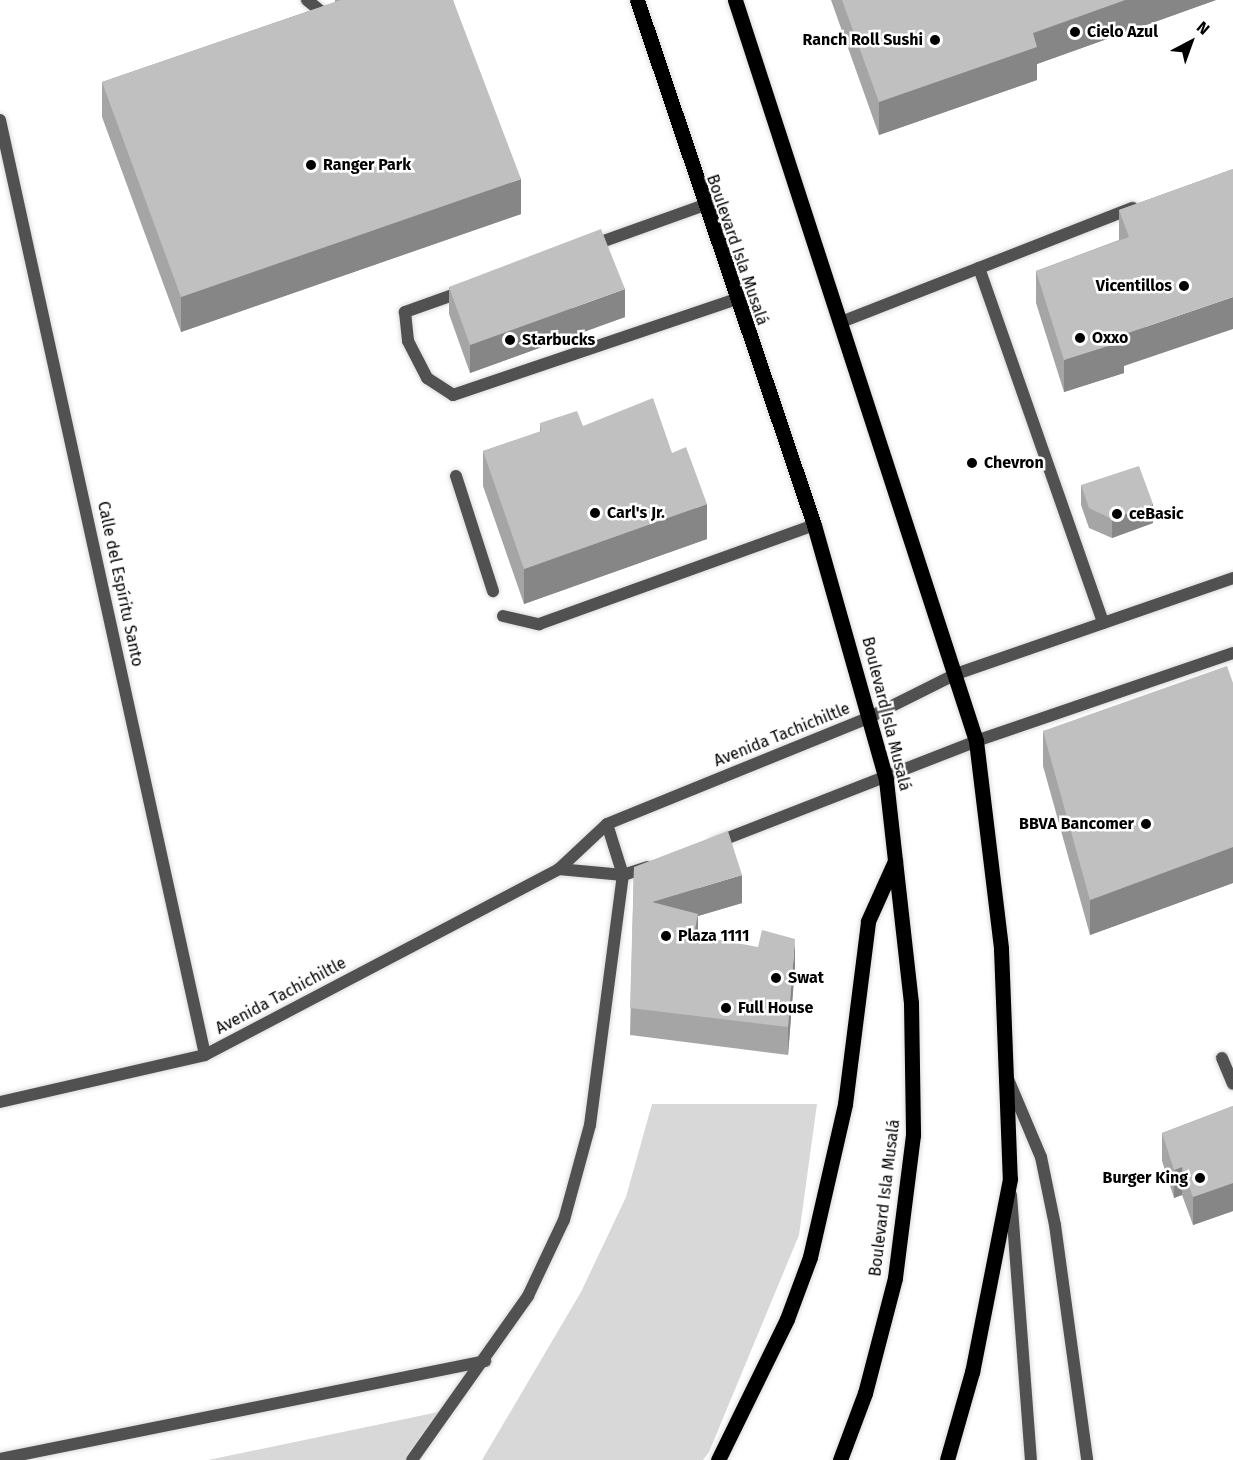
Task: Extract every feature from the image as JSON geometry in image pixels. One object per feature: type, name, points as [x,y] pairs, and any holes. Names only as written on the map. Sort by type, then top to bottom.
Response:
[{"type":"main road","name":"Boulevard Isla Musalá","points":[[637,0],[702,207],[814,525],[886,780],[897,858],[911,1003],[913,1135],[895,1278],[865,1393],[840,1460]]},
{"type":"main road","points":[[735,0],[844,321],[976,741],[1001,949],[1010,1179],[972,1372],[946,1460]]},
{"type":"main road","points":[[718,1460],[782,1329],[810,1257],[845,1104],[868,921],[897,858]]},
{"type":"street","points":[[307,0],[324,16],[342,24]]},
{"type":"street","name":"Calle del Espíritu Santo","points":[[0,120],[205,1055]]},
{"type":"street","points":[[844,321],[1145,204]]},
{"type":"street","points":[[570,253],[702,207]]},
{"type":"street","points":[[979,268],[1103,623]]},
{"type":"street","points":[[482,285],[405,312],[408,341],[427,378],[453,395],[734,300]]},
{"type":"street","points":[[456,476],[493,591]]},
{"type":"street","points":[[503,616],[539,624],[814,525]]},
{"type":"street","name":"Avenida Tachichiltle","points":[[0,1102],[205,1055],[559,869],[607,824],[870,717],[956,674],[1233,578]]},
{"type":"street","points":[[699,849],[886,780],[976,741],[1233,652]]},
{"type":"street","points":[[412,1460],[485,1361],[528,1296],[564,1220],[590,1125],[623,875],[607,824]]},
{"type":"street","points":[[559,869],[623,875],[666,860]]},
{"type":"street","points":[[1222,1058],[1233,1084]]},
{"type":"street","points":[[1006,1075],[1041,1157],[1055,1224],[1087,1460]]},
{"type":"street","points":[[1010,1179],[1031,1460]]},
{"type":"street","points":[[0,1459],[485,1361]]},
{"type":"shaded area","points":[[652,1104],[817,1104],[799,1235],[709,1452],[703,1460],[482,1460],[581,1292],[626,1197]]},
{"type":"shaded area","points":[[448,1410],[410,1460],[208,1460]]},
{"type":"building","name":"Ranger Park","points":[[341,0],[453,0],[521,179],[181,297],[102,82]]},
{"type":"building","name":"Ranch Roll Sushi","points":[[842,0],[1125,0],[1033,33],[1037,47],[879,102]]},
{"type":"building","points":[[1233,169],[1233,297],[1122,335],[1124,341],[1064,360],[1036,271],[1129,237],[1119,210]]},
{"type":"building","points":[[601,229],[625,289],[470,345],[449,287]]},
{"type":"building","name":"Carl's Jr.","points":[[653,398],[672,453],[686,447],[707,504],[524,569],[483,451],[541,431],[540,423],[577,411],[583,426]]},
{"type":"building","points":[[1139,466],[1153,504],[1112,519],[1089,508],[1081,485]]},
{"type":"building","name":"BBVA Bancomer","points":[[1227,666],[1233,683],[1233,847],[1090,900],[1043,731]]},
{"type":"building","name":"Plaza 1111","points":[[728,831],[742,875],[652,902],[698,914],[694,935],[758,947],[762,930],[795,939],[788,1027],[630,1008],[634,867]]},
{"type":"building","points":[[1233,1106],[1233,1183],[1193,1197],[1182,1167],[1174,1170],[1162,1133]]},
{"type":"place","name":"Cielo Azul","points":[[1075,32]]},
{"type":"place","name":"Ranch Roll Sushi","points":[[935,40]]},
{"type":"place","name":"Ranger Park","points":[[311,165]]},
{"type":"place","name":"Vicentillos","points":[[1184,286]]},
{"type":"place","name":"Oxxo","points":[[1080,338]]},
{"type":"place","name":"Starbucks","points":[[510,340]]},
{"type":"place","name":"Chevron","points":[[972,463]]},
{"type":"place","name":"Carl's Jr.","points":[[595,513]]},
{"type":"place","name":"ceBasic","points":[[1117,514]]},
{"type":"place","name":"BBVA Bancomer","points":[[1146,824]]},
{"type":"place","name":"Plaza 1111","points":[[666,936]]},
{"type":"place","name":"Swat","points":[[776,978]]},
{"type":"place","name":"Full House","points":[[726,1008]]},
{"type":"place","name":"Burger King","points":[[1200,1178]]}]
